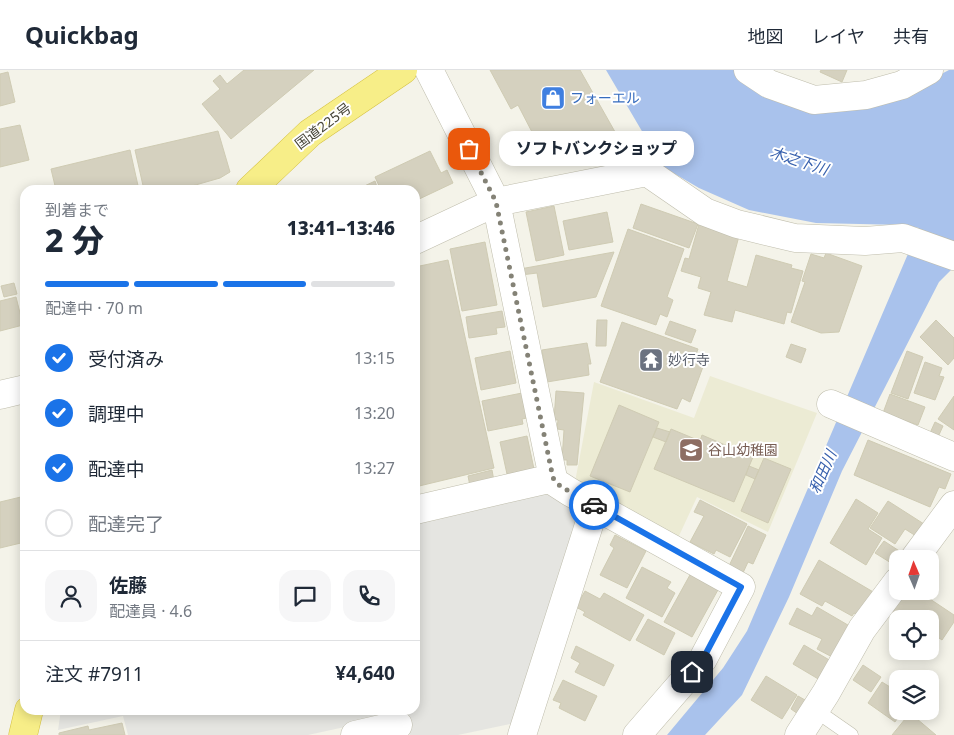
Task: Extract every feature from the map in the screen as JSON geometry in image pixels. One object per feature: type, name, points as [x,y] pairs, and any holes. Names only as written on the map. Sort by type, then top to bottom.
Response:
[{"type":"highway","name":"国道225号","points":[[255,185],[310,133],[402,70]]},
{"type":"highway","points":[[23,735],[28,715]]},
{"type":"street","points":[[429,70],[496,202],[553,478],[560,486],[594,506],[741,587],[703,659],[637,735]]},
{"type":"street","points":[[748,70],[769,84],[814,100],[866,95],[902,85],[929,70]]},
{"type":"street","points":[[420,238],[496,202],[647,172],[705,212],[736,224],[795,238],[865,240],[903,238],[954,256]]},
{"type":"street","points":[[0,395],[20,390]]},
{"type":"street","points":[[834,405],[954,457]]},
{"type":"street","points":[[420,509],[553,478]]},
{"type":"street","points":[[522,735],[594,506]]},
{"type":"street","points":[[921,550],[954,507]]},
{"type":"street","points":[[799,735],[862,629],[889,593]]},
{"type":"street","points":[[355,735],[398,723]]},
{"type":"lane","points":[[815,710],[851,735]]},
{"type":"shaded area","name":"谷山幼稚園","points":[[710,376],[817,413],[768,532],[697,497],[678,538],[575,482],[594,382],[694,418]]},
{"type":"shaded area","points":[[539,490],[578,510],[582,520],[515,723],[458,735],[410,735],[405,715],[420,715],[420,517]]},
{"type":"shaded area","points":[[60,715],[379,715],[377,720],[308,735],[128,735],[123,716],[58,730]]},
{"type":"water","points":[[606,70],[736,70],[772,99],[901,95],[949,70],[954,70],[954,267],[939,282],[842,471],[789,597],[742,695],[705,735],[667,735],[723,668],[747,631],[919,228],[903,225],[816,223],[749,210],[699,188],[663,167]]},
{"type":"building","points":[[244,70],[314,70],[231,139],[202,104],[220,89],[213,81],[220,75],[227,84]]},
{"type":"building","points":[[490,70],[580,70],[623,146],[547,161],[518,105],[511,109]]},
{"type":"building","points":[[821,70],[847,70],[842,82],[820,72]]},
{"type":"building","points":[[8,72],[15,102],[0,106],[0,74]]},
{"type":"building","points":[[20,125],[29,160],[0,167],[0,129]]},
{"type":"building","points":[[218,131],[230,172],[220,178],[196,185],[143,185],[135,150]]},
{"type":"building","points":[[130,150],[138,185],[55,185],[51,169]]},
{"type":"building","points":[[430,151],[441,173],[447,170],[453,183],[420,199],[420,185],[379,185],[375,177]]},
{"type":"building","points":[[375,181],[376,185],[367,185]]},
{"type":"building","points":[[641,204],[698,224],[689,248],[633,228]]},
{"type":"building","points":[[554,206],[564,255],[536,261],[526,212]]},
{"type":"building","points":[[607,212],[613,242],[569,250],[563,221]]},
{"type":"building","points":[[699,224],[739,236],[727,281],[747,287],[756,255],[792,265],[791,268],[803,271],[791,313],[787,312],[784,324],[735,310],[732,322],[704,315],[711,292],[698,288],[701,277],[681,271],[685,258],[689,259]]},
{"type":"building","points":[[628,229],[684,249],[667,297],[673,300],[667,317],[660,314],[656,325],[601,306]]},
{"type":"building","points":[[485,242],[497,305],[462,311],[450,249]]},
{"type":"building","points":[[614,252],[596,297],[543,307],[537,273],[521,275],[520,269]]},
{"type":"building","points":[[826,253],[862,266],[839,332],[821,333],[791,322],[805,282],[802,281],[811,254],[824,258]]},
{"type":"building","points":[[448,260],[494,468],[420,486],[420,266]]},
{"type":"building","points":[[14,283],[17,294],[4,297],[1,286]]},
{"type":"building","points":[[16,297],[20,313],[20,326],[0,331],[0,301]]},
{"type":"building","points":[[502,311],[505,327],[496,328],[497,334],[469,338],[466,317]]},
{"type":"building","points":[[597,320],[607,320],[606,346],[596,346]]},
{"type":"building","points":[[936,320],[954,338],[954,358],[948,365],[920,337]]},
{"type":"building","points":[[670,321],[696,330],[691,343],[665,334]]},
{"type":"building","points":[[622,322],[698,349],[694,360],[704,364],[690,402],[682,398],[677,409],[600,382]]},
{"type":"building","points":[[587,343],[591,364],[588,364],[589,375],[547,382],[542,350]]},
{"type":"building","points":[[791,344],[806,349],[801,363],[786,357]]},
{"type":"building","points":[[510,351],[516,383],[481,390],[475,358]]},
{"type":"building","points":[[907,351],[923,357],[908,399],[891,393]]},
{"type":"building","points":[[925,362],[942,368],[939,376],[944,377],[935,400],[914,393]]},
{"type":"building","points":[[556,391],[584,393],[577,465],[567,465],[567,460],[562,460],[564,430],[557,429],[558,420],[554,420]]},
{"type":"building","points":[[522,393],[527,418],[522,419],[523,424],[488,431],[482,401]]},
{"type":"building","points":[[890,394],[925,407],[918,425],[883,413]]},
{"type":"building","points":[[954,396],[954,430],[938,419]]},
{"type":"building","points":[[619,405],[659,422],[630,492],[590,476]]},
{"type":"building","points":[[935,422],[943,426],[938,437],[930,433]]},
{"type":"building","points":[[657,428],[670,432],[666,442],[653,437]]},
{"type":"building","points":[[671,429],[700,441],[702,435],[753,457],[734,502],[654,469]]},
{"type":"building","points":[[527,436],[534,469],[507,474],[500,442]]},
{"type":"building","points":[[868,440],[951,474],[945,489],[939,487],[930,507],[854,475]]},
{"type":"building","points":[[764,458],[791,469],[768,523],[741,511]]},
{"type":"building","points":[[749,466],[759,470],[755,479],[746,475]]},
{"type":"building","points":[[492,470],[494,481],[470,486],[468,476]]},
{"type":"building","points":[[20,497],[20,543],[0,548],[0,502]]},
{"type":"building","points":[[856,499],[878,513],[868,529],[882,538],[866,565],[830,543]]},
{"type":"building","points":[[700,500],[747,524],[730,557],[716,550],[714,554],[690,542],[704,516],[694,512]]},
{"type":"building","points":[[888,501],[924,524],[916,536],[905,529],[895,544],[870,528]]},
{"type":"building","points":[[748,526],[766,535],[753,564],[748,562],[742,575],[728,568]]},
{"type":"building","points":[[615,535],[646,551],[627,588],[600,575],[614,548],[610,545]]},
{"type":"building","points":[[884,541],[898,550],[889,550],[889,562],[875,553]]},
{"type":"building","points":[[819,560],[875,593],[861,617],[854,613],[852,616],[825,601],[822,606],[800,594]]},
{"type":"building","points":[[642,567],[671,582],[667,588],[675,593],[662,617],[626,598]]},
{"type":"building","points":[[691,573],[719,588],[692,637],[664,622]]},
{"type":"building","points":[[585,591],[600,599],[604,593],[644,615],[630,641],[583,615],[585,612],[576,607]]},
{"type":"building","points":[[900,600],[932,600],[954,615],[954,622],[942,640],[939,638],[939,610],[893,610]]},
{"type":"building","points":[[817,607],[853,628],[836,659],[817,649],[822,639],[789,624],[797,608],[812,616]]},
{"type":"building","points":[[648,619],[675,633],[664,655],[636,640]]},
{"type":"building","points":[[804,645],[831,661],[820,680],[793,664]]},
{"type":"building","points":[[576,646],[614,665],[604,686],[575,672],[580,663],[571,658]]},
{"type":"building","points":[[863,665],[881,677],[871,692],[853,680]]},
{"type":"building","points":[[766,676],[797,695],[782,719],[751,700]]},
{"type":"building","points":[[563,680],[597,696],[585,721],[559,708],[561,703],[553,700]]},
{"type":"building","points":[[882,682],[889,686],[889,718],[868,703]]},
{"type":"building","points":[[798,696],[805,700],[798,714],[791,709]]},
{"type":"building","points":[[904,720],[918,720],[936,735],[892,735]]},
{"type":"building","points":[[122,723],[125,735],[59,735],[59,733],[88,726],[89,730]]},
{"type":"way so far","points":[[469,149],[496,202],[553,478],[560,486],[594,505]]},
{"type":"place","name":"フォーエル","points":[[553,98]]},
{"type":"place","name":"ソフトバンクショップ","points":[[469,149]]},
{"type":"place","name":"妙行寺","points":[[651,360]]},
{"type":"place","name":"谷山幼稚園","points":[[691,450]]},
{"type":"route","points":[[594,505],[741,587],[703,659],[692,672]]},
{"type":"water label","name":"木之下川","points":[[799,161]]},
{"type":"water label","name":"和田川","points":[[823,472]]}]
